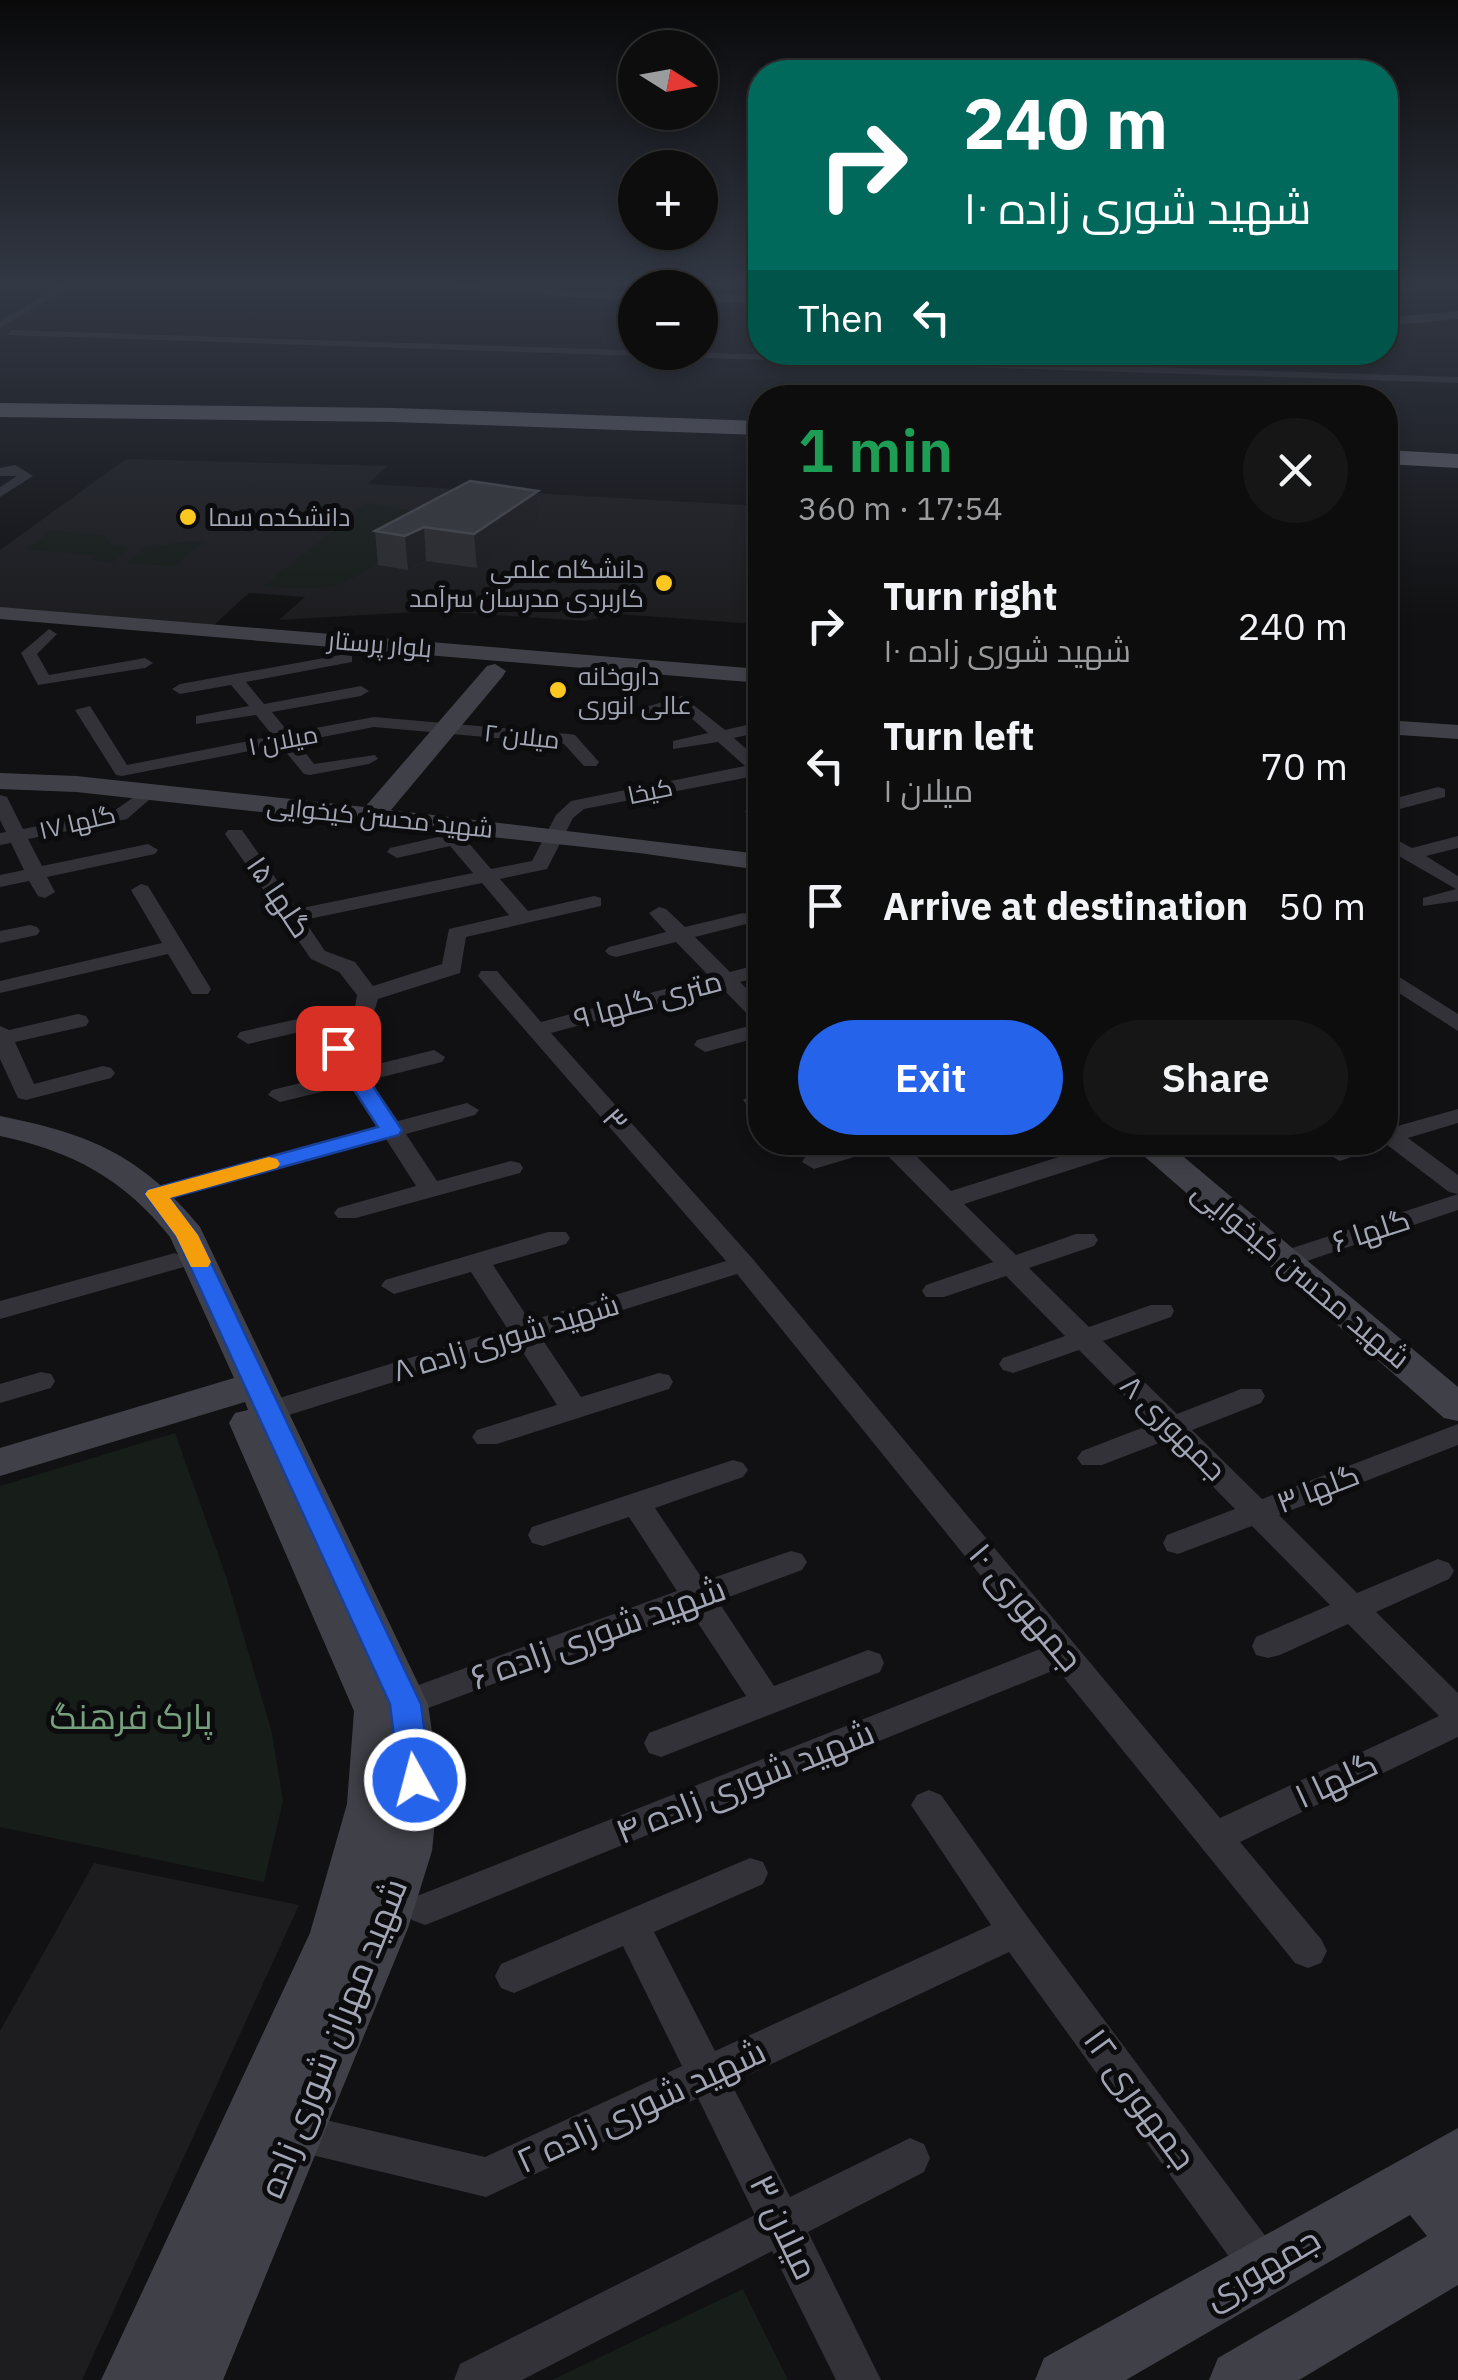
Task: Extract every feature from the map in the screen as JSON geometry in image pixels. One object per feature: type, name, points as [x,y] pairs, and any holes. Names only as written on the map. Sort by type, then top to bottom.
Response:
[{"type":"highway","points":[[0,399],[748,416]]},
{"type":"highway","points":[[0,410],[375,415],[748,428]]},
{"type":"highway","points":[[1398,445],[1458,448]]},
{"type":"highway","points":[[1398,458],[1458,461]]},
{"type":"street","points":[[0,472],[15,470],[26,476],[0,493]]},
{"type":"street","name":"بلوار پرستار","points":[[0,612],[575,669],[748,691]]},
{"type":"street","name":"بلوار پرستار","points":[[0,630],[495,671],[575,669],[748,676]]},
{"type":"street","points":[[49,634],[29,653],[44,681],[145,663]]},
{"type":"street","points":[[180,688],[346,659]]},
{"type":"street","points":[[370,817],[495,671]]},
{"type":"street","points":[[236,679],[310,770],[369,759]]},
{"type":"street","points":[[202,720],[360,691]]},
{"type":"street","points":[[640,712],[682,701],[748,759]]},
{"type":"street","name":"میلان ۱","points":[[84,710],[122,771],[374,722],[445,728]]},
{"type":"street","name":"میلان ۲","points":[[445,728],[569,739],[590,762]]},
{"type":"street","points":[[1398,728],[1458,732]]},
{"type":"street","points":[[679,744],[748,730]]},
{"type":"street","points":[[1398,743],[1458,748]]},
{"type":"street","name":"کیخا","points":[[488,877],[540,865],[564,815],[578,806],[748,771]]},
{"type":"street","name":"شهید محسن کیخوایی","points":[[0,782],[76,784],[370,817],[448,832],[554,836],[748,860]]},
{"type":"street","name":"گلها ۱۷","points":[[9,838],[120,816],[148,792]]},
{"type":"street","points":[[1398,804],[1438,794]]},
{"type":"street","points":[[0,801],[9,838],[40,882]]},
{"type":"street","points":[[397,852],[448,832],[523,918]]},
{"type":"street","name":"گلها ۱۵","points":[[235,834],[318,954],[347,966],[368,996]]},
{"type":"street","points":[[1409,854],[1458,842]]},
{"type":"street","points":[[1398,848],[1458,884]]},
{"type":"street","points":[[0,881],[40,882],[148,850]]},
{"type":"street","points":[[293,916],[488,877]]},
{"type":"street","points":[[141,890],[200,990]]},
{"type":"street","points":[[1430,902],[1458,895]]},
{"type":"street","points":[[248,1037],[365,1010],[368,996],[452,968],[456,933],[594,902]]},
{"type":"street","points":[[660,913],[748,1002]]},
{"type":"street","points":[[616,951],[743,919]]},
{"type":"street","points":[[0,937],[30,931]]},
{"type":"street","points":[[0,986],[175,946]]},
{"type":"street","name":"۹ متری گلها","points":[[535,1030],[748,974]]},
{"type":"street","name":"۳","points":[[490,976],[742,1264]]},
{"type":"street","points":[[1398,983],[1458,1024]]},
{"type":"street","points":[[319,1020],[431,1190]]},
{"type":"street","points":[[78,1021],[1,1037],[26,1093],[104,1074]]},
{"type":"street","points":[[704,1045],[748,1033]]},
{"type":"street","points":[[280,1095],[434,1057]]},
{"type":"street","points":[[156,1194],[466,1110]]},
{"type":"street","points":[[1398,1133],[1458,1116]]},
{"type":"street","name":"شهید مهران شوری زاده","points":[[0,1126],[82,1149],[124,1167],[156,1194],[392,1708],[415,1780],[407,1850],[382,1928],[192,2380]]},
{"type":"street","name":"شهید مهران شوری زاده","points":[[0,1140],[68,1159],[106,1176],[135,1202],[166,1242],[185,1257]]},
{"type":"street","points":[[1398,1147],[1458,1188]]},
{"type":"street","points":[[814,1162],[837,1155]]},
{"type":"street","name":"جمهوری ۸","points":[[901,1155],[1458,1714]]},
{"type":"street","points":[[946,1201],[1092,1155]]},
{"type":"street","name":"شهید محسن کیخوایی","points":[[1160,1155],[1458,1408]]},
{"type":"street","points":[[347,1213],[511,1168]]},
{"type":"street","name":"گلها ۶","points":[[1284,1260],[1458,1202]]},
{"type":"street","points":[[394,1286],[557,1238]]},
{"type":"street","points":[[935,1291],[1085,1240]]},
{"type":"street","points":[[0,1310],[185,1257]]},
{"type":"street","points":[[478,1262],[574,1409]]},
{"type":"street","name":"شهید شوری زاده ۸","points":[[252,1401],[524,1332],[742,1264]]},
{"type":"street","name":"جمهوری ۱۰","points":[[742,1264],[1308,1951]]},
{"type":"street","points":[[1013,1364],[1161,1312]]},
{"type":"street","points":[[0,1394],[42,1381]]},
{"type":"street","points":[[487,1437],[659,1382]]},
{"type":"street","points":[[1092,1458],[1251,1396]]},
{"type":"street","points":[[17,1457],[252,1401]]},
{"type":"street","name":"گلها ۳","points":[[1178,1543],[1458,1434]]},
{"type":"street","points":[[542,1535],[733,1470]]},
{"type":"street","points":[[636,1503],[767,1702]]},
{"type":"street","name":"شهید شوری زاده ۶","points":[[392,1708],[791,1562]]},
{"type":"street","points":[[1268,1646],[1438,1571]]},
{"type":"street","name":"شهید شوری زاده ۴","points":[[426,1909],[1064,1653]]},
{"type":"street","points":[[661,1743],[868,1663]]},
{"type":"street","name":"شهید مهران شوری زاده","points":[[132,2380],[341,1916],[372,1804],[392,1708]]},
{"type":"street","name":"گلها ۱","points":[[1215,1837],[1458,1722]]},
{"type":"street","name":"جمهوری ۱۲","points":[[929,1805],[1016,1932],[1263,2268]]},
{"type":"street","points":[[514,1976],[750,1873]]},
{"type":"street","name":"میلان ۳","points":[[632,1925],[859,2380]]},
{"type":"street","name":"شهید شوری زاده ۲","points":[[249,2122],[486,2177],[1016,1932]]},
{"type":"street","points":[[476,2380],[910,2158]]},
{"type":"street","points":[[1438,2168],[1458,2228]]},
{"type":"street","name":"جمهوری","points":[[1066,2380],[1438,2168]]},
{"type":"street","points":[[1240,2380],[1458,2251]]},
{"type":"shaded area","points":[[126,459],[387,466],[368,484],[748,505],[748,623],[617,614],[586,621],[432,611],[279,620],[305,597],[249,593],[213,626],[0,609],[0,550]]},
{"type":"shaded area","points":[[94,1863],[299,1905],[82,2380],[0,2380],[0,2031]]},
{"type":"green space","points":[[366,503],[437,515],[388,556],[346,581],[316,588],[264,586]]},
{"type":"green space","points":[[51,531],[104,535],[114,546],[130,547],[113,562],[92,560],[98,555],[25,549]]},
{"type":"green space","points":[[203,542],[175,566],[126,563],[143,548]]},
{"type":"green space","name":"پارک فرهنگ","points":[[175,1433],[227,1579],[272,1733],[283,1801],[264,1882],[0,1827],[0,1486]]},
{"type":"green space","points":[[743,2289],[788,2380],[552,2380]]},
{"type":"building","points":[[470,481],[538,491],[474,534],[424,527],[405,536],[375,531]]},
{"type":"slow traffic","points":[[200,1262],[187,1235],[156,1194],[269,1164]]},
{"type":"place","name":"دانشکده سما","points":[[188,517]]},
{"type":"place","name":"دانشگاه علمی کاربردی مدرسان سرآمد","points":[[664,583]]},
{"type":"place","name":"داروخانه عالی انوری","points":[[558,690]]},
{"type":"route","points":[[338,1048],[391,1130],[156,1194],[187,1235],[368,1618],[406,1704],[415,1780]]}]
